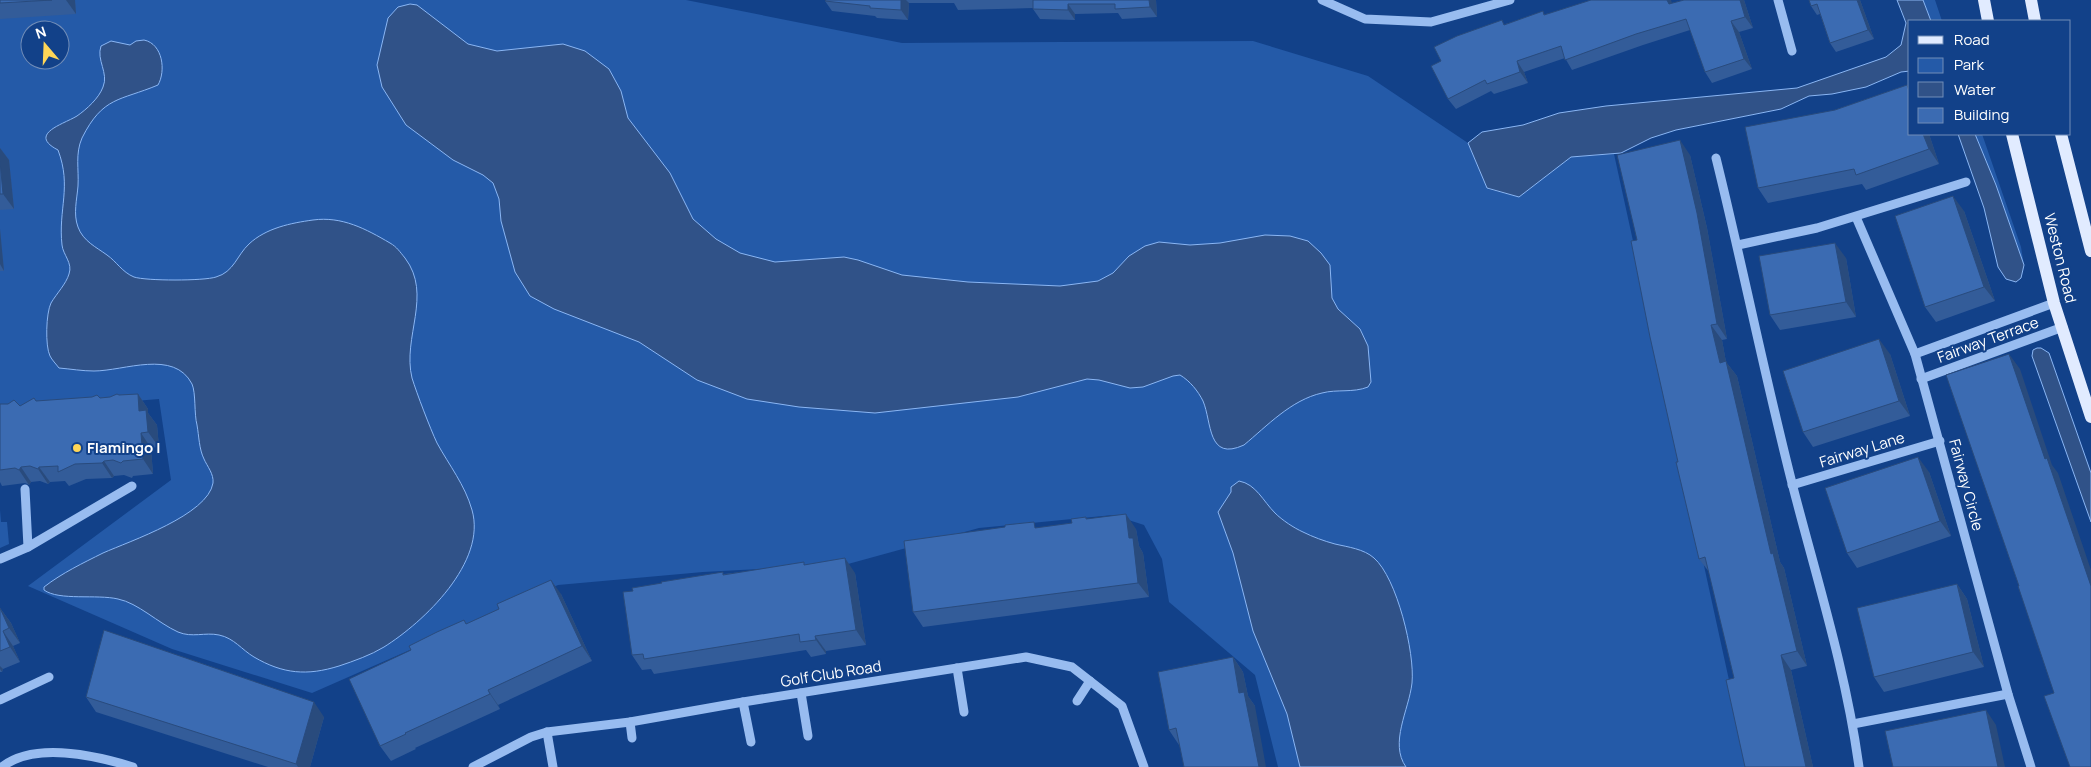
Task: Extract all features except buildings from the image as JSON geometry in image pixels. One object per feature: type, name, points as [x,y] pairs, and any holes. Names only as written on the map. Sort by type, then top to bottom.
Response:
[{"type":"main road","points":[[1984,0],[1988,20]]},
{"type":"main road","points":[[2030,0],[2035,20]]},
{"type":"main road","name":"Weston Road","points":[[2012,135],[2054,303],[2091,417]]},
{"type":"main road","name":"Weston Road","points":[[2061,135],[2091,251]]},
{"type":"street","points":[[1322,0],[1365,19],[1431,22],[1510,0]]},
{"type":"street","points":[[1778,0],[1792,50]]},
{"type":"street","points":[[1716,158],[1738,245],[1792,485],[1839,658],[1854,724],[1859,767]]},
{"type":"street","points":[[1738,245],[1817,228],[1966,182]]},
{"type":"street","name":"Fairway Circle","points":[[1856,217],[1915,354],[2008,694],[2030,767]]},
{"type":"street","name":"Fairway Terrace","points":[[1915,354],[2054,303]]},
{"type":"street","name":"Fairway Terrace","points":[[1922,378],[2062,327]]},
{"type":"street","name":"Fairway Lane","points":[[1792,485],[1940,441]]},
{"type":"street","points":[[0,559],[28,547],[132,486]]},
{"type":"street","points":[[25,489],[28,547]]},
{"type":"street","name":"Golf Club Road","points":[[473,767],[531,736],[547,732],[630,722],[1026,657],[1072,666],[1122,706],[1144,767]]},
{"type":"street","points":[[957,668],[964,712]]},
{"type":"street","points":[[0,700],[49,677]]},
{"type":"street","points":[[1076,701],[1090,681]]},
{"type":"street","points":[[801,693],[808,736]]},
{"type":"street","points":[[1854,724],[2008,694]]},
{"type":"street","points":[[743,702],[751,742]]},
{"type":"street","points":[[630,722],[632,738]]},
{"type":"street","points":[[547,732],[553,767]]},
{"type":"street","points":[[2,767],[9,761],[30,754],[54,753],[98,756],[113,764],[133,767]]},
{"type":"green space","points":[[0,0],[686,0],[902,43],[1253,41],[1368,76],[1468,143],[1488,189],[1519,197],[1571,157],[1614,154],[1748,767],[1278,767],[1255,675],[1169,602],[1162,559],[1144,525],[1113,515],[979,528],[848,564],[703,572],[558,585],[312,693],[172,649],[28,586],[171,480],[159,399],[0,412]]},
{"type":"green space","points":[[1923,0],[1935,0],[1942,20],[1931,20]]},
{"type":"green space","points":[[1975,135],[1982,135],[2021,247],[2024,265],[1996,185]]},
{"type":"green space","points":[[0,510],[1,522],[7,522],[9,544],[0,548]]},
{"type":"water","points":[[1897,0],[1923,0],[1931,20],[1908,20],[1908,71],[1901,72],[1866,87],[1832,94],[1809,96],[1781,109],[1676,130],[1651,138],[1621,153],[1571,157],[1519,197],[1487,188],[1468,143],[1482,132],[1523,125],[1559,113],[1606,106],[1797,88],[1886,57],[1901,45],[1906,23]]},
{"type":"water","points":[[410,4],[417,5],[468,44],[497,51],[563,44],[585,51],[609,69],[621,91],[628,118],[670,173],[693,219],[716,239],[740,253],[775,262],[844,257],[902,275],[968,282],[1060,286],[1098,281],[1113,273],[1129,256],[1145,246],[1159,242],[1190,245],[1220,243],[1265,235],[1290,236],[1308,241],[1330,265],[1332,298],[1338,309],[1360,329],[1368,346],[1371,382],[1368,387],[1362,389],[1328,392],[1300,401],[1280,414],[1244,445],[1232,449],[1223,448],[1217,444],[1210,429],[1203,401],[1187,380],[1180,375],[1143,387],[1130,388],[1087,379],[1018,397],[875,413],[799,407],[747,399],[697,380],[639,342],[554,309],[530,296],[515,272],[501,221],[499,199],[493,183],[483,175],[453,160],[406,125],[382,87],[377,65],[388,18],[398,7]]},
{"type":"water","points":[[144,40],[159,52],[162,73],[158,85],[105,107],[90,124],[80,144],[76,217],[80,232],[90,243],[134,277],[162,280],[210,278],[222,275],[227,271],[245,248],[263,234],[288,225],[324,219],[353,225],[381,238],[398,250],[413,272],[417,301],[411,347],[410,363],[412,378],[437,443],[469,501],[474,530],[470,550],[461,570],[449,589],[433,606],[417,622],[384,647],[339,666],[306,672],[285,670],[265,663],[234,641],[224,637],[214,634],[188,635],[178,632],[126,601],[59,595],[44,590],[44,587],[80,564],[166,526],[183,516],[198,506],[208,495],[213,483],[211,473],[200,447],[192,384],[184,373],[173,367],[148,364],[94,371],[59,368],[50,356],[47,345],[49,308],[66,281],[70,266],[62,245],[64,175],[62,163],[58,150],[49,144],[46,139],[47,134],[57,126],[81,113],[99,95],[105,77],[100,56],[101,46],[111,41],[130,45],[136,41]]},
{"type":"water","points":[[1958,135],[1975,135],[1996,185],[2024,265],[2021,278],[2016,282],[2006,279],[1998,267],[1984,208]]},
{"type":"water","points":[[2041,348],[2049,353],[2091,473],[2091,522],[2032,356],[2033,350]]},
{"type":"water","points":[[1239,481],[1255,489],[1275,513],[1292,526],[1319,539],[1366,552],[1382,568],[1397,598],[1411,654],[1412,683],[1399,748],[1401,758],[1406,767],[1300,767],[1287,714],[1253,631],[1233,553],[1218,512],[1231,492],[1231,487]]},
{"type":"place","name":"Flamingo I","points":[[77,448]]}]
